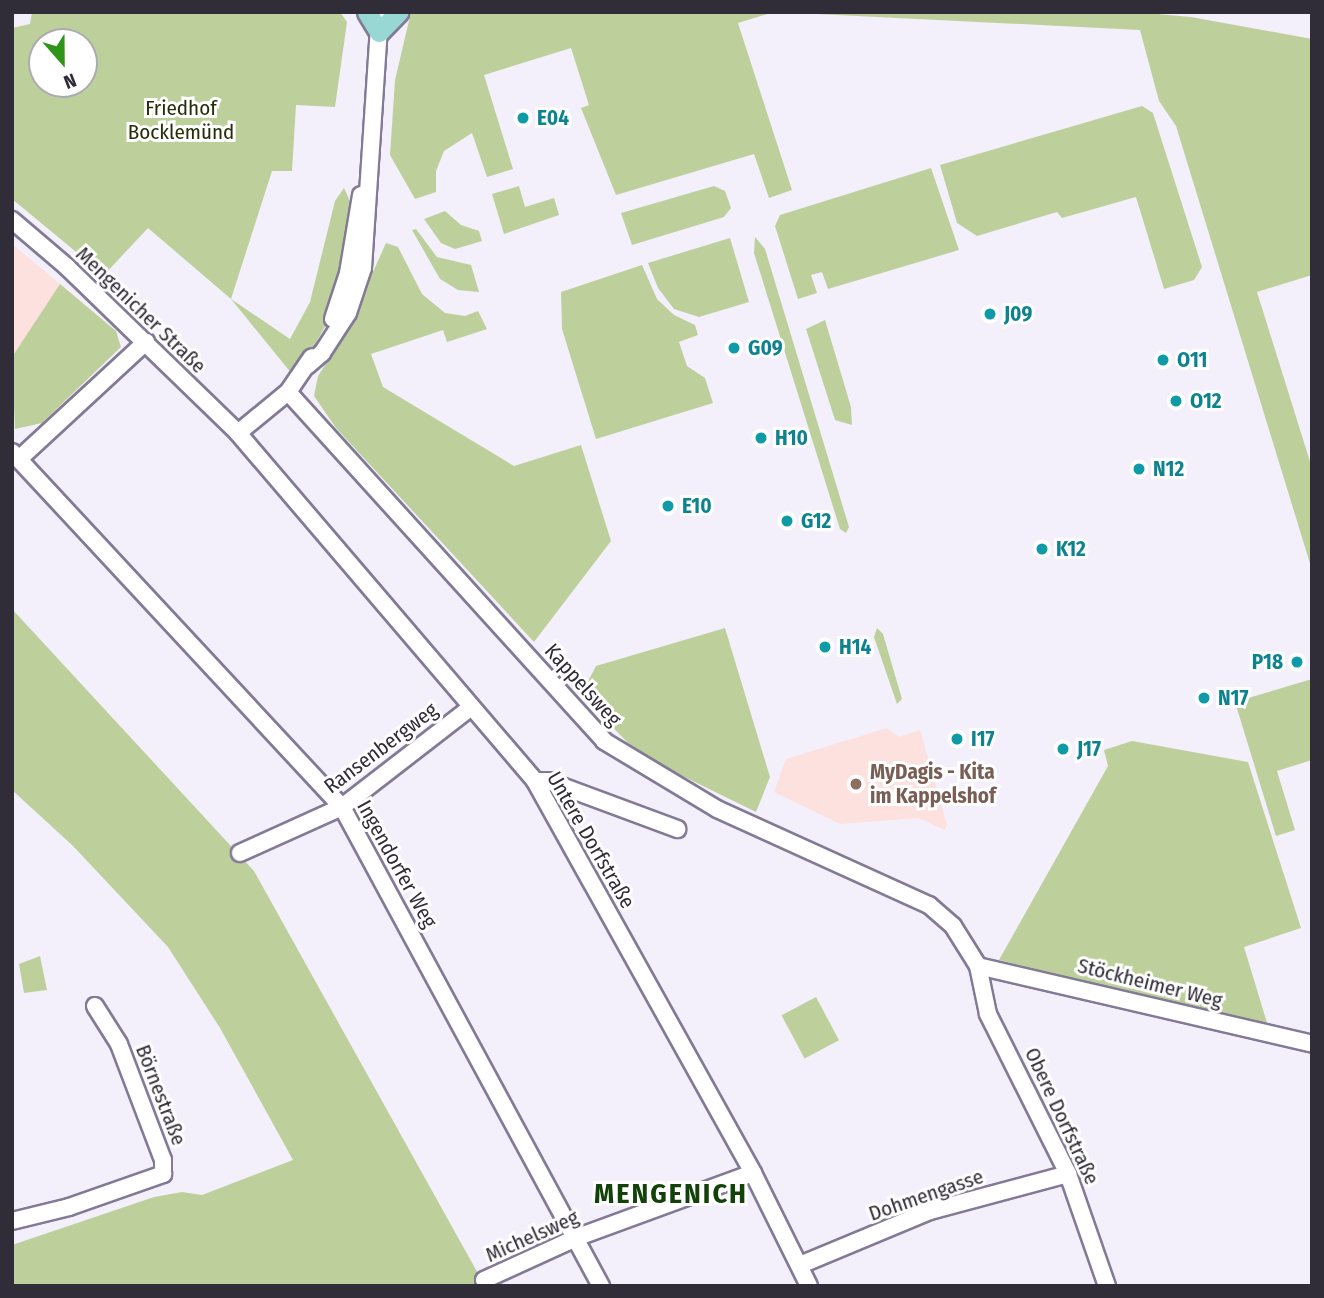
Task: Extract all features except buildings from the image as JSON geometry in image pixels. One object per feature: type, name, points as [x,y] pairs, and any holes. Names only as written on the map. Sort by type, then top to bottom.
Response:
[{"type":"main road","points":[[367,12],[379,33],[398,12]]},
{"type":"street","points":[[238,433],[288,392],[307,366],[339,308],[358,201],[367,183],[380,12]]},
{"type":"street","name":"Mengenicher Straße","points":[[12,220],[146,342],[238,433]]},
{"type":"street","points":[[15,455],[146,342]]},
{"type":"street","name":"Kappelsweg","points":[[288,392],[604,741],[717,809],[929,905],[953,926],[978,966]]},
{"type":"street","name":"Untere Dorfstraße","points":[[238,433],[535,781],[753,1173],[808,1286]]},
{"type":"street","name":"Ingendorfer Weg","points":[[15,455],[342,807],[578,1237],[601,1286]]},
{"type":"street","name":"Ransenbergweg","points":[[240,853],[342,807],[470,708]]},
{"type":"street","points":[[535,781],[548,781],[677,829]]},
{"type":"street","name":"Stöckheimer Weg","points":[[978,966],[1312,1044]]},
{"type":"street","name":"Obere Dorfstraße","points":[[978,966],[988,1014],[1068,1174],[1107,1286]]},
{"type":"street","name":"Börnestraße","points":[[12,1221],[77,1205],[163,1174],[163,1160],[119,1044],[95,1006]]},
{"type":"street","name":"Michelsweg","points":[[485,1280],[578,1237],[753,1173]]},
{"type":"street","name":"Dohmengasse","points":[[800,1265],[930,1211],[1068,1174]]},
{"type":"shaded area","points":[[12,244],[60,284],[12,357]]},
{"type":"shaded area","name":"MyDagis - Kita im Kappelshof","points":[[887,728],[899,737],[920,730],[947,825],[945,830],[918,818],[840,824],[774,792],[786,759]]},
{"type":"green space","name":"Friedhof Bocklemünd","points":[[32,12],[340,12],[347,22],[335,107],[296,105],[292,171],[272,171],[231,299],[148,228],[104,275],[12,199],[12,28],[30,24]]},
{"type":"green space","points":[[411,12],[774,12],[738,23],[792,190],[769,198],[754,154],[616,195],[581,108],[589,105],[571,48],[484,75],[513,169],[487,177],[472,133],[444,151],[436,171],[436,192],[415,199],[390,155],[395,80]]},
{"type":"green space","points":[[776,12],[1136,12],[1191,17],[1312,39],[1312,275],[1257,292],[1312,468],[1312,570],[1176,126],[1159,101],[1140,30]]},
{"type":"green space","points":[[1142,106],[1153,113],[1202,267],[1194,280],[1164,289],[1136,197],[1062,218],[1057,212],[977,236],[957,223],[940,165]]},
{"type":"green space","points":[[931,168],[959,250],[828,289],[822,272],[811,275],[817,293],[798,299],[775,226],[780,215]]},
{"type":"green space","points":[[519,186],[525,207],[554,198],[559,215],[504,234],[492,194]]},
{"type":"green space","points":[[714,186],[725,191],[731,208],[724,217],[632,245],[621,213]]},
{"type":"green space","points":[[344,188],[354,210],[333,312],[313,348],[292,374],[231,299],[290,339],[310,302],[335,201]]},
{"type":"green space","points":[[445,211],[461,225],[479,231],[482,241],[455,249],[441,243],[424,219]]},
{"type":"green space","points":[[416,229],[437,257],[471,265],[479,292],[458,290],[440,279],[412,230]]},
{"type":"green space","points":[[755,237],[765,249],[849,527],[846,533],[840,529],[754,253]]},
{"type":"green space","points":[[730,238],[749,302],[699,317],[674,309],[658,288],[648,263]]},
{"type":"green space","points":[[386,243],[398,247],[422,294],[445,313],[465,316],[478,311],[487,329],[447,342],[443,330],[371,354],[383,387],[514,466],[581,445],[611,541],[534,642],[336,428],[314,396],[318,376],[345,334]]},
{"type":"green space","points":[[642,265],[657,299],[674,315],[695,325],[698,335],[679,342],[687,366],[705,378],[713,403],[596,439],[562,329],[561,292]]},
{"type":"green space","points":[[60,284],[116,331],[121,347],[42,423],[15,429],[12,357]]},
{"type":"green space","points":[[825,320],[851,407],[852,425],[835,420],[806,329]]},
{"type":"green space","points":[[12,609],[254,871],[485,1286],[12,1286],[12,1245],[154,1197],[182,1192],[202,1195],[293,1160],[220,1028],[168,947],[73,846],[12,790]]},
{"type":"green space","points":[[725,628],[770,777],[756,812],[654,762],[628,743],[581,695],[596,666]]},
{"type":"green space","points":[[877,628],[883,634],[902,699],[897,704],[874,637]]},
{"type":"green space","points":[[1312,679],[1312,760],[1277,771],[1295,830],[1276,836],[1235,702]]},
{"type":"green space","points":[[1132,741],[1248,762],[1301,928],[1244,947],[1268,1026],[999,960],[1108,766],[1104,750]]},
{"type":"green space","points":[[40,956],[47,990],[24,993],[19,964]]},
{"type":"green space","points":[[816,997],[839,1040],[805,1059],[782,1015]]},
{"type":"place","name":"E04","points":[[523,118]]},
{"type":"place","name":"J09","points":[[990,314]]},
{"type":"place","name":"G09","points":[[734,348]]},
{"type":"place","name":"O11","points":[[1163,360]]},
{"type":"place","name":"O12","points":[[1176,401]]},
{"type":"place","name":"H10","points":[[761,438]]},
{"type":"place","name":"N12","points":[[1139,469]]},
{"type":"place","name":"E10","points":[[668,506]]},
{"type":"place","name":"G12","points":[[787,521]]},
{"type":"place","name":"K12","points":[[1042,549]]},
{"type":"place","name":"H14","points":[[825,647]]},
{"type":"place","name":"P18","points":[[1297,662]]},
{"type":"place","name":"N17","points":[[1204,698]]},
{"type":"place","name":"I17","points":[[957,739]]},
{"type":"place","name":"J17","points":[[1063,749]]},
{"type":"place","name":"MyDagis - Kita im Kappelshof","points":[[856,784]]},
{"type":"district","name":"MENGENICH","points":[[671,1194]]}]
